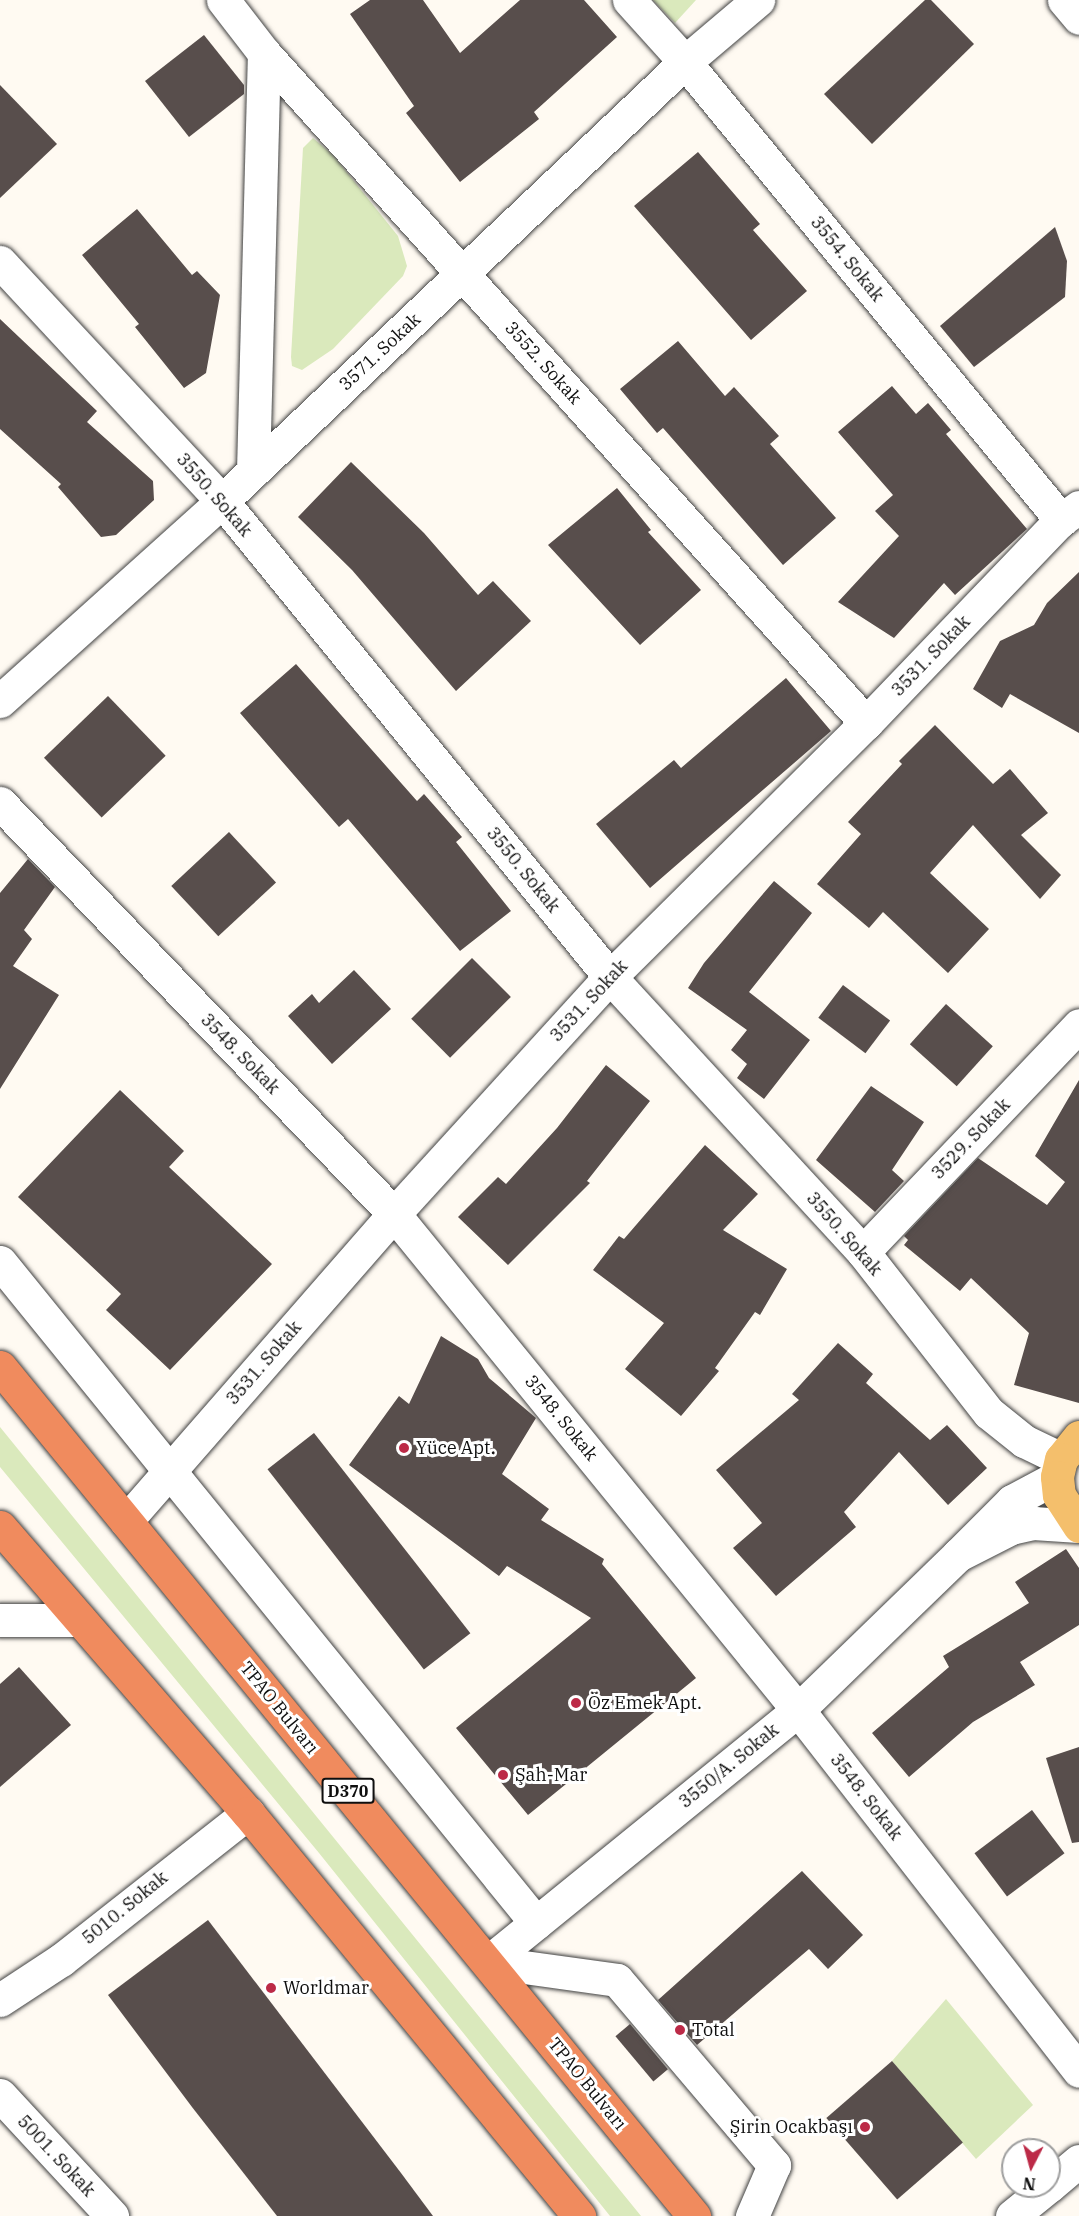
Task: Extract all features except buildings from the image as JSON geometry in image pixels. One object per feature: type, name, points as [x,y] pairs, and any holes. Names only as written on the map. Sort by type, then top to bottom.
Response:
[{"type":"highway","name":"TPAO Bulvarı","points":[[0,1367],[694,2216]]},
{"type":"highway","points":[[0,1527],[248,1812],[579,2216]]},
{"type":"main road","points":[[1066,1458],[1059,1495],[1079,1526]]},
{"type":"street","name":"3554. Sokak","points":[[629,0],[685,62],[1070,514]]},
{"type":"street","name":"3571. Sokak","points":[[0,701],[222,501],[685,62],[758,0]]},
{"type":"street","points":[[1064,0],[1079,18]]},
{"type":"street","name":"3552. Sokak","points":[[229,2],[264,53],[866,723]]},
{"type":"street","points":[[253,471],[264,53]]},
{"type":"street","name":"3550. Sokak","points":[[0,262],[222,501],[610,977],[863,1252],[989,1413],[1024,1441],[1066,1458]]},
{"type":"street","name":"3531. Sokak","points":[[126,1521],[394,1214],[610,977],[866,723],[1070,514]]},
{"type":"street","name":"3548. Sokak","points":[[0,803],[394,1214],[798,1710],[1079,2071]]},
{"type":"street","name":"3529. Sokak","points":[[863,1252],[1079,1026]]},
{"type":"street","points":[[0,1262],[536,1923]]},
{"type":"street","points":[[958,1556],[1012,1501],[1066,1458]]},
{"type":"street","points":[[958,1556],[1011,1528],[1033,1523],[1079,1526]]},
{"type":"street","name":"3550/A. Sokak","points":[[488,1962],[798,1710],[958,1556]]},
{"type":"street","points":[[0,1620],[80,1620]]},
{"type":"street","name":"5010. Sokak","points":[[0,2000],[61,1960],[248,1812]]},
{"type":"street","points":[[488,1962],[617,1980],[774,2165],[752,2216]]},
{"type":"street","name":"5001. Sokak","points":[[0,2095],[112,2216]]},
{"type":"street","points":[[1061,2176],[1079,2161]]},
{"type":"street","points":[[1012,2216],[1034,2198]]},
{"type":"green space","points":[[653,0],[696,0],[675,23]]},
{"type":"green space","points":[[313,138],[333,155],[398,236],[407,266],[403,276],[333,349],[302,370],[292,366],[291,357],[303,148]]},
{"type":"green space","points":[[0,1427],[641,2216],[610,2216],[319,1853],[0,1467]]},
{"type":"green space","points":[[946,1999],[1033,2105],[976,2159],[892,2061]]},
{"type":"place","name":"Yüce Apt.","points":[[404,1448]]},
{"type":"place","name":"Öz Emek Apt.","points":[[576,1703]]},
{"type":"place","name":"Şah-Mar","points":[[503,1775]]},
{"type":"place","name":"Worldmar","points":[[271,1988]]},
{"type":"place","name":"Total","points":[[680,2030]]},
{"type":"place","name":"Şirin Ocakbaşı","points":[[865,2127]]}]
